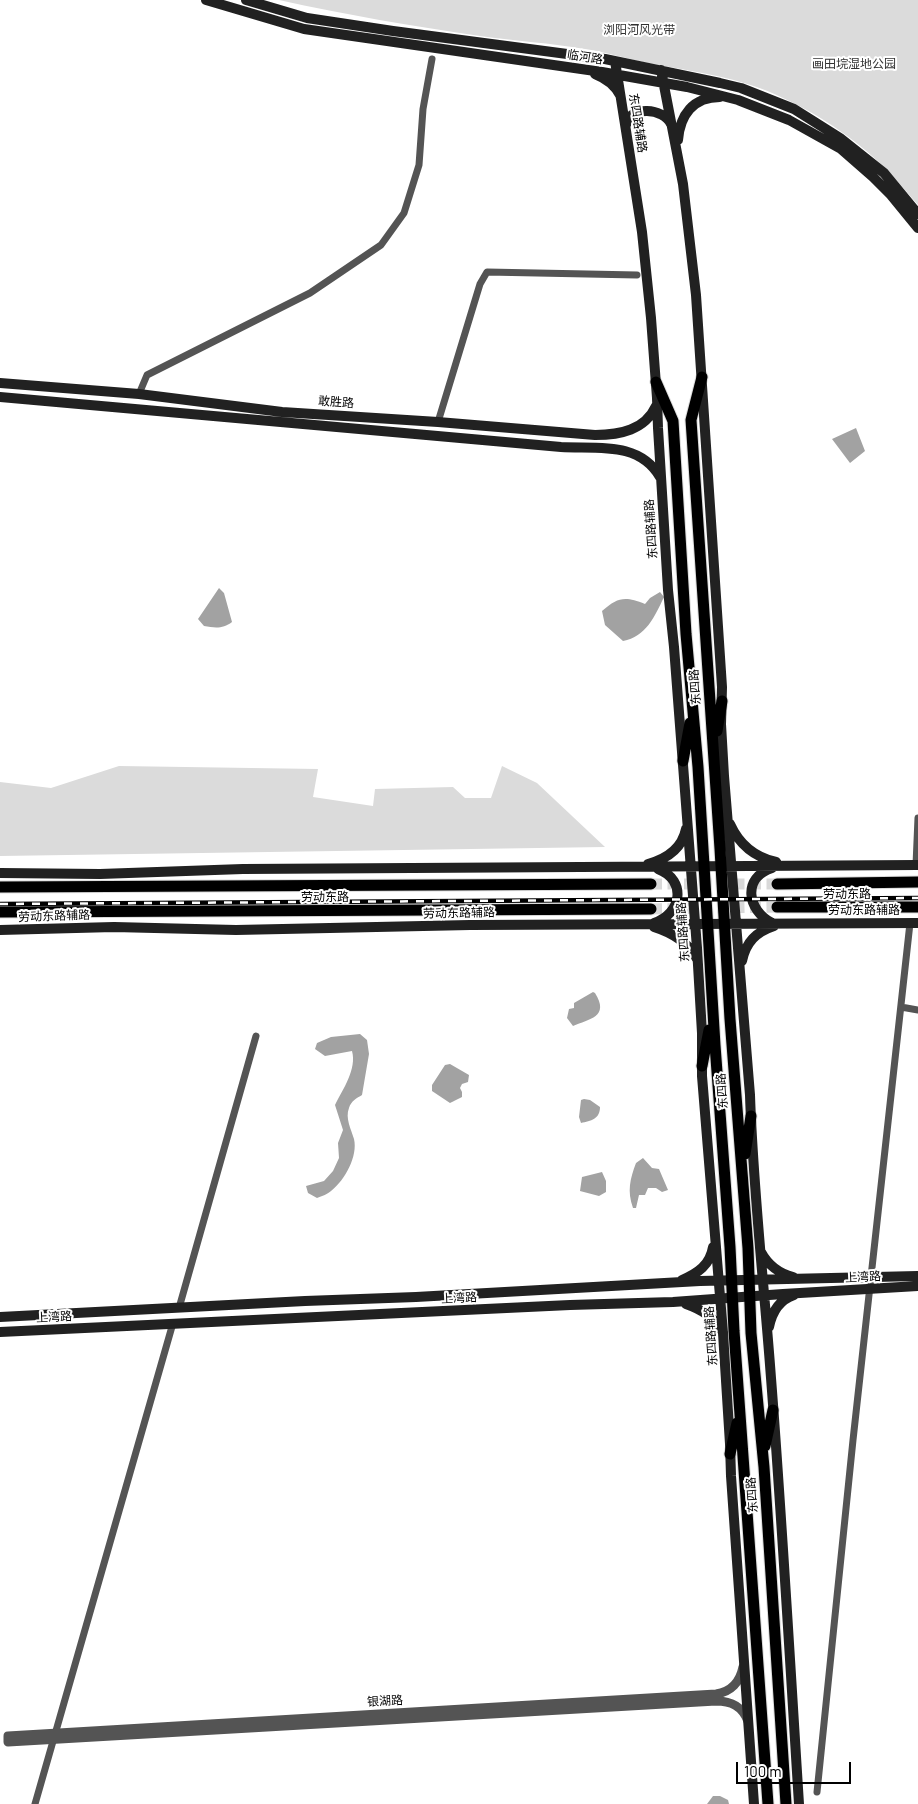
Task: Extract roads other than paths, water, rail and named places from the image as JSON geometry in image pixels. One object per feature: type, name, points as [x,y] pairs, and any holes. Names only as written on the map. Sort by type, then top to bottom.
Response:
[{"type":"main road","name":"临河路","points":[[206,0],[304,28],[580,69],[730,97],[763,108],[841,150],[891,195],[918,228]]},
{"type":"main road","name":"临河路","points":[[246,0],[307,18],[615,61],[742,88],[794,109],[833,133],[884,173],[918,214]]},
{"type":"main road","name":"东四路辅路","points":[[615,61],[648,274],[658,402],[660,477],[690,867],[701,924],[698,960],[702,1066],[723,1333],[754,1804]]},
{"type":"main road","points":[[580,69],[608,80],[618,90],[621,98]]},
{"type":"main road","points":[[661,70],[678,154],[696,295],[719,631],[721,724],[728,819],[726,867],[737,924],[741,972],[759,1248],[768,1338],[800,1804]]},
{"type":"main road","points":[[678,154],[678,130],[686,114],[698,102],[708,98],[730,97]]},
{"type":"main road","points":[[626,127],[628,117],[638,112],[662,114],[670,120],[672,125]]},
{"type":"main road","name":"东四路","points":[[702,377],[691,420],[719,828],[726,867],[724,924],[745,1214],[754,1381],[762,1455],[786,1804]]},
{"type":"main road","name":"东四路","points":[[656,382],[673,421],[702,829],[704,867],[701,924],[711,992],[768,1804]]},
{"type":"main road","name":"敢胜路","points":[[0,383],[139,394],[282,412],[607,435],[626,432],[640,425],[653,413],[658,402]]},
{"type":"main road","name":"敢胜路","points":[[0,397],[562,448],[623,450],[637,454],[644,459],[656,470],[660,477]]},
{"type":"main road","points":[[713,750],[722,701]]},
{"type":"main road","points":[[683,761],[693,709]]},
{"type":"main road","points":[[716,785],[738,840],[757,856],[797,866]]},
{"type":"main road","points":[[635,868],[667,857],[680,843],[685,834],[687,823]]},
{"type":"main road","points":[[702,829],[706,837],[713,839],[716,837],[719,828]]},
{"type":"main road","points":[[0,873],[100,874],[243,868],[653,868],[917,865]]},
{"type":"main road","points":[[772,924],[757,912],[752,901],[751,891],[756,880],[764,871],[778,866]]},
{"type":"main road","points":[[650,924],[665,918],[673,911],[676,905],[677,893],[677,888],[670,876],[660,869],[653,868]]},
{"type":"main road","name":"劳动东路","points":[[777,884],[918,882]]},
{"type":"main road","name":"劳动东路","points":[[0,887],[651,884]]},
{"type":"main road","name":"劳动东路","points":[[777,907],[918,907]]},
{"type":"main road","name":"劳动东路","points":[[0,912],[651,909]]},
{"type":"main road","name":"劳动东路辅路","points":[[0,930],[114,927],[236,930],[914,922]]},
{"type":"main road","points":[[741,972],[745,951],[753,938],[766,928],[786,923]]},
{"type":"main road","points":[[638,924],[658,928],[674,935],[691,948],[711,992]]},
{"type":"main road","points":[[702,1066],[712,1013]]},
{"type":"main road","points":[[742,1175],[751,1116]]},
{"type":"main road","points":[[745,1214],[759,1248],[772,1267],[785,1275],[807,1279]]},
{"type":"main road","points":[[672,1283],[703,1269],[711,1256],[715,1236]]},
{"type":"main road","name":"上湾路","points":[[0,1317],[672,1283],[918,1276]]},
{"type":"main road","name":"上湾路","points":[[0,1332],[673,1302],[918,1286]]},
{"type":"main road","points":[[768,1338],[770,1322],[775,1309],[785,1299],[799,1293]]},
{"type":"main road","points":[[673,1302],[686,1304],[712,1317],[723,1333],[736,1363]]},
{"type":"main road","points":[[730,1454],[740,1409]]},
{"type":"main road","points":[[762,1455],[773,1410]]},
{"type":"street","points":[[139,394],[146,375],[310,293],[381,245],[404,213],[419,165],[423,109],[432,59]]},
{"type":"street","points":[[438,422],[480,284],[487,272],[637,275]]},
{"type":"street","points":[[917,865],[918,818]]},
{"type":"street","points":[[817,1792],[901,1007],[914,922]]},
{"type":"street","points":[[901,1007],[918,1010]]},
{"type":"street","points":[[179,1308],[256,1036]]},
{"type":"street","points":[[34,1804],[173,1324]]},
{"type":"street","name":"银湖路","points":[[54,1737],[716,1694],[725,1693],[736,1683],[744,1662]]},
{"type":"street","name":"银湖路","points":[[8,1739],[716,1701],[726,1701],[735,1704],[741,1709],[749,1724]]},
{"type":"tunnel","points":[[651,884],[777,884]]},
{"type":"tunnel","points":[[651,909],[777,907]]},
{"type":"railway","points":[[0,904],[918,898]]},
{"type":"park label","name":"浏阳河风光带","points":[[639,30]]},
{"type":"park label","name":"画田垸湿地公园","points":[[854,64]]}]
